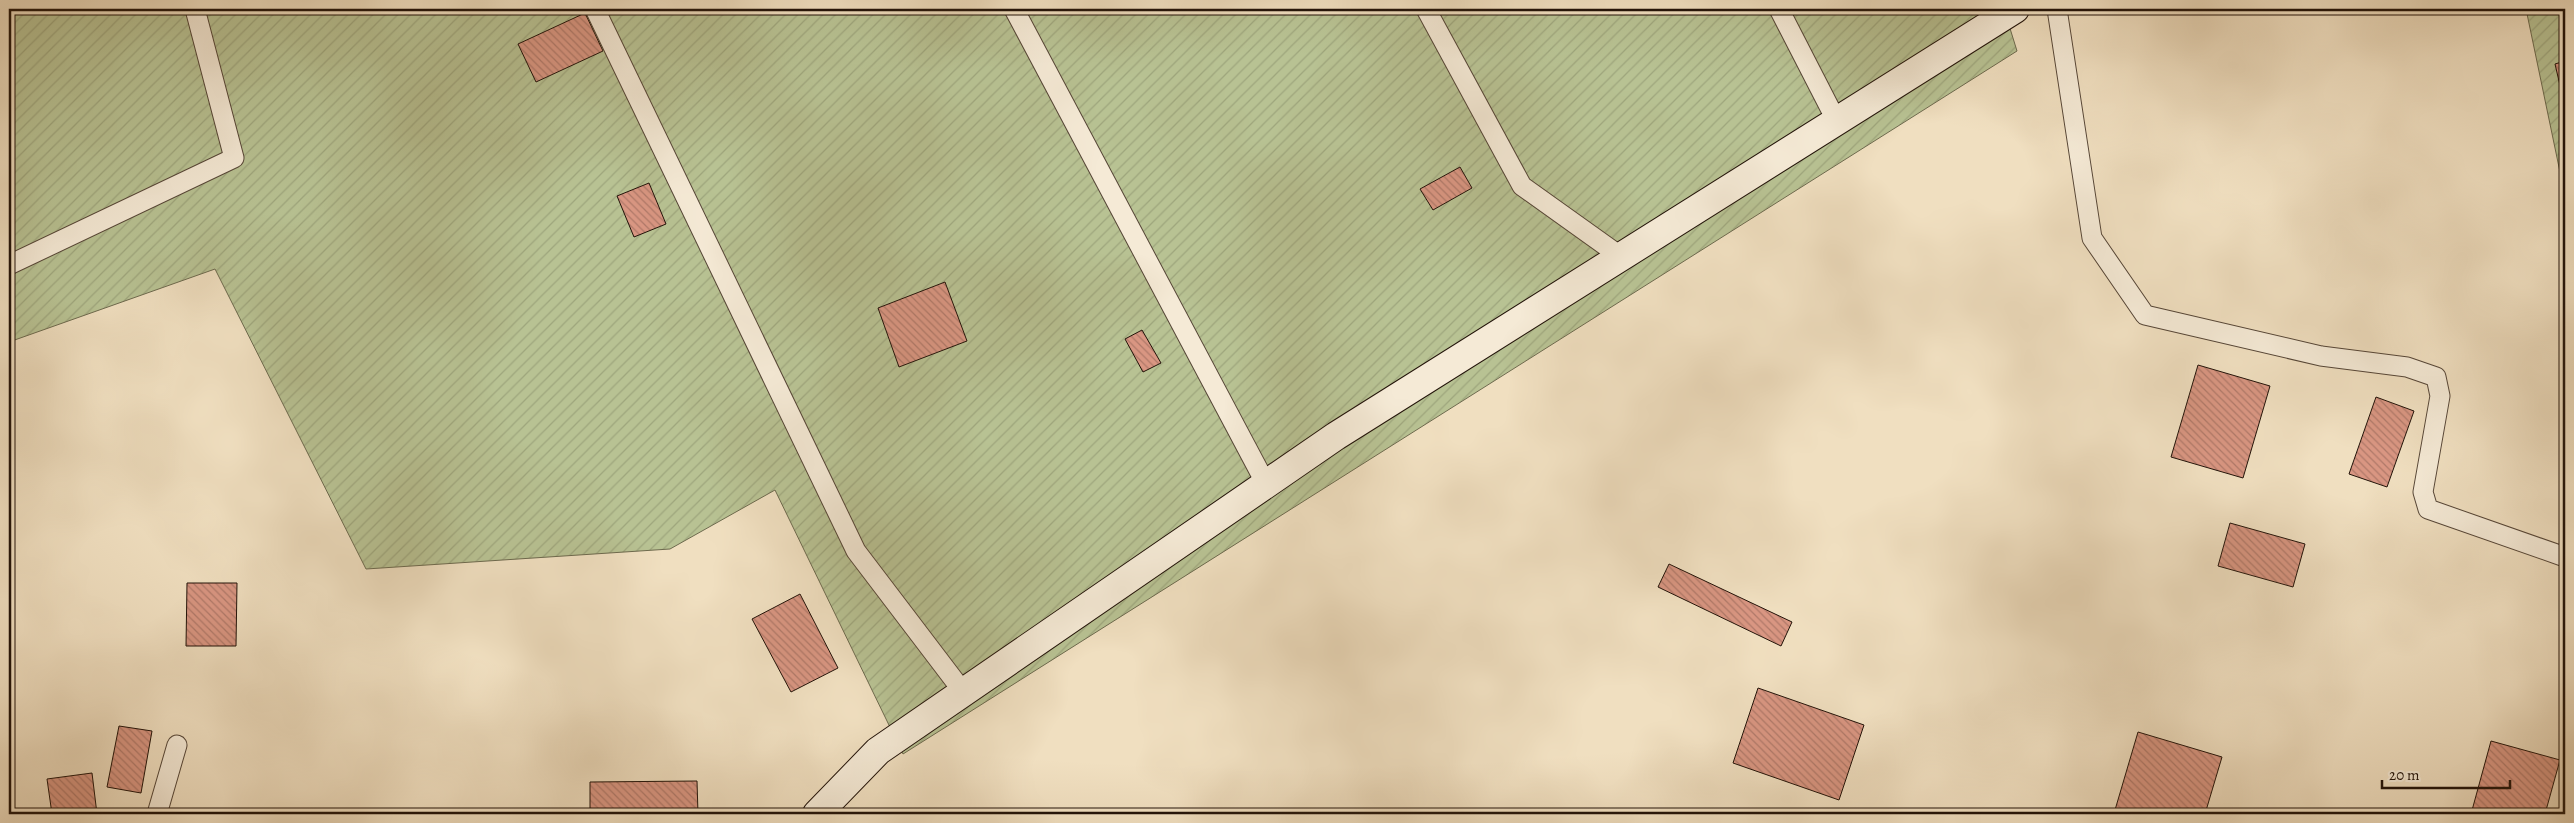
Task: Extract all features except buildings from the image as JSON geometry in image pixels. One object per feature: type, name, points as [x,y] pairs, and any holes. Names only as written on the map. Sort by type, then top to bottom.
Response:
[{"type":"street","points":[[817,814],[878,751],[1336,436],[2015,9]]},
{"type":"lane","points":[[9,264],[234,158],[195,9]]},
{"type":"lane","points":[[594,9],[856,551],[964,693]]},
{"type":"lane","points":[[1014,9],[1266,484]]},
{"type":"lane","points":[[1426,9],[1522,186],[1620,256]]},
{"type":"lane","points":[[1779,9],[1836,120]]},
{"type":"lane","points":[[2057,9],[2092,238],[2146,315],[2321,356],[2408,367],[2436,377],[2440,396],[2423,492],[2428,509],[2565,557]]},
{"type":"lane","points":[[157,814],[177,745]]},
{"type":"green space","points":[[9,9],[2004,9],[2017,51],[903,754],[775,490],[670,549],[366,569],[215,269],[9,342]]},
{"type":"green space","points":[[2526,9],[2565,9],[2565,196]]}]
